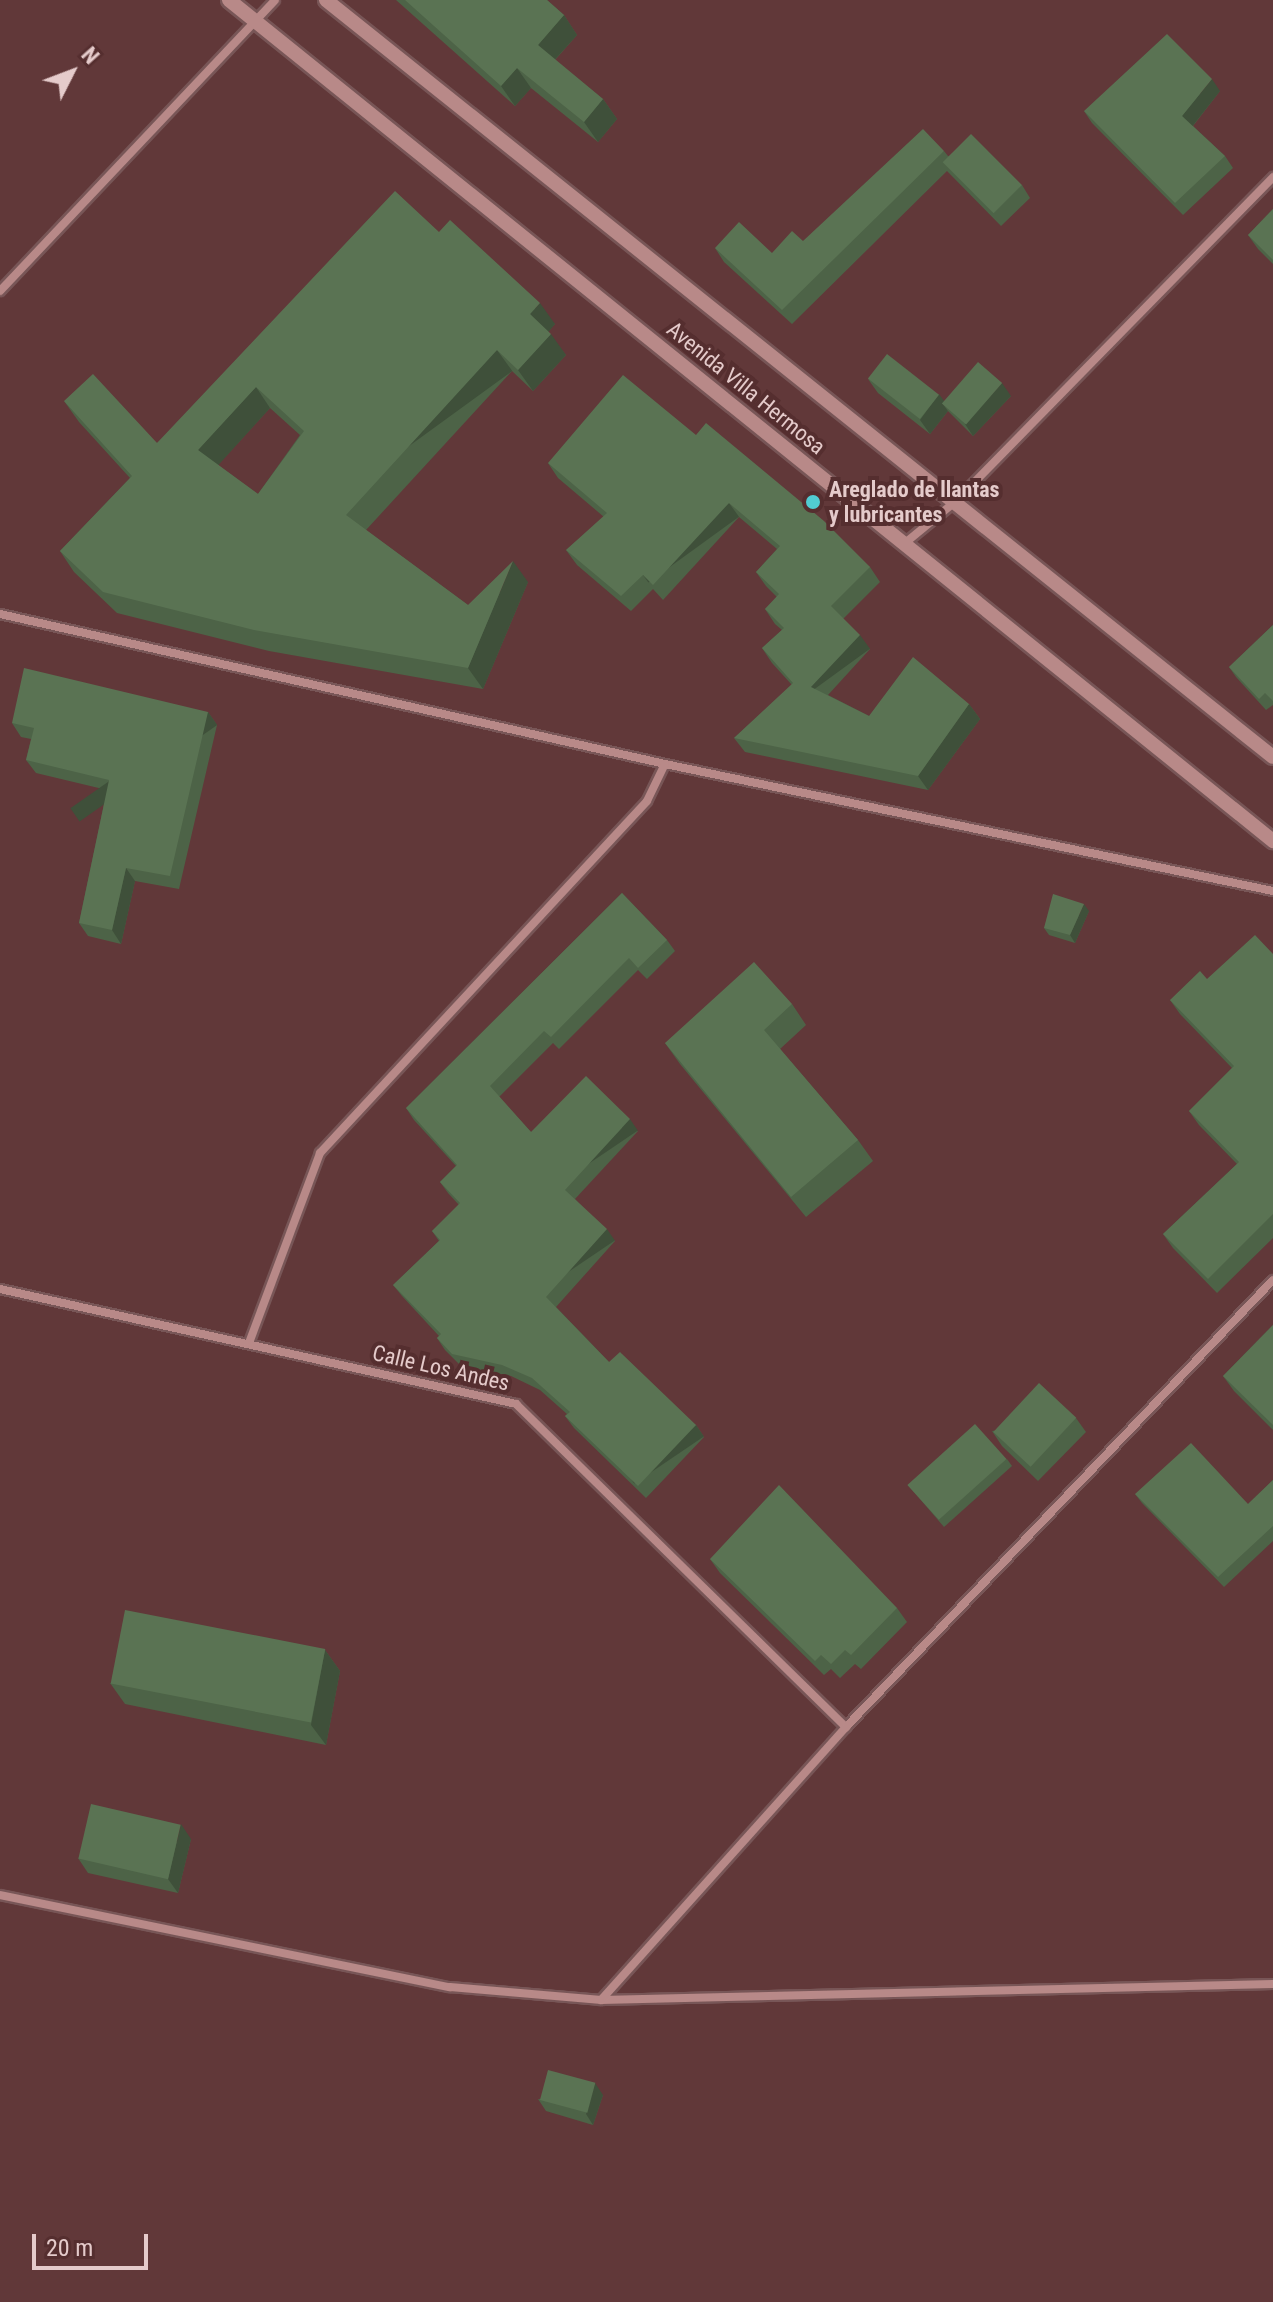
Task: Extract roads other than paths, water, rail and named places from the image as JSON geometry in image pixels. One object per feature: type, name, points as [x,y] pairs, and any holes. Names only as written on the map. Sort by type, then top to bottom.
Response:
[{"type":"street","name":"Avenida Villa Hermosa","points":[[229,0],[1273,841]]},
{"type":"street","points":[[0,291],[275,0]]},
{"type":"street","name":"Avenida Villa Hermosa","points":[[326,0],[1273,757]]},
{"type":"street","points":[[905,543],[955,502],[1273,177]]},
{"type":"street","points":[[0,614],[665,764],[1273,891]]},
{"type":"street","points":[[249,1343],[320,1153],[647,801],[665,764]]},
{"type":"street","points":[[601,2000],[846,1727],[1273,1280]]},
{"type":"street","name":"Calle Los Andes","points":[[0,1289],[516,1404],[846,1727]]},
{"type":"street","points":[[0,1895],[450,1987],[601,2000],[1273,1984]]},
{"type":"place","name":"Areglado de llantas y lubricantes","points":[[813,502]]}]
